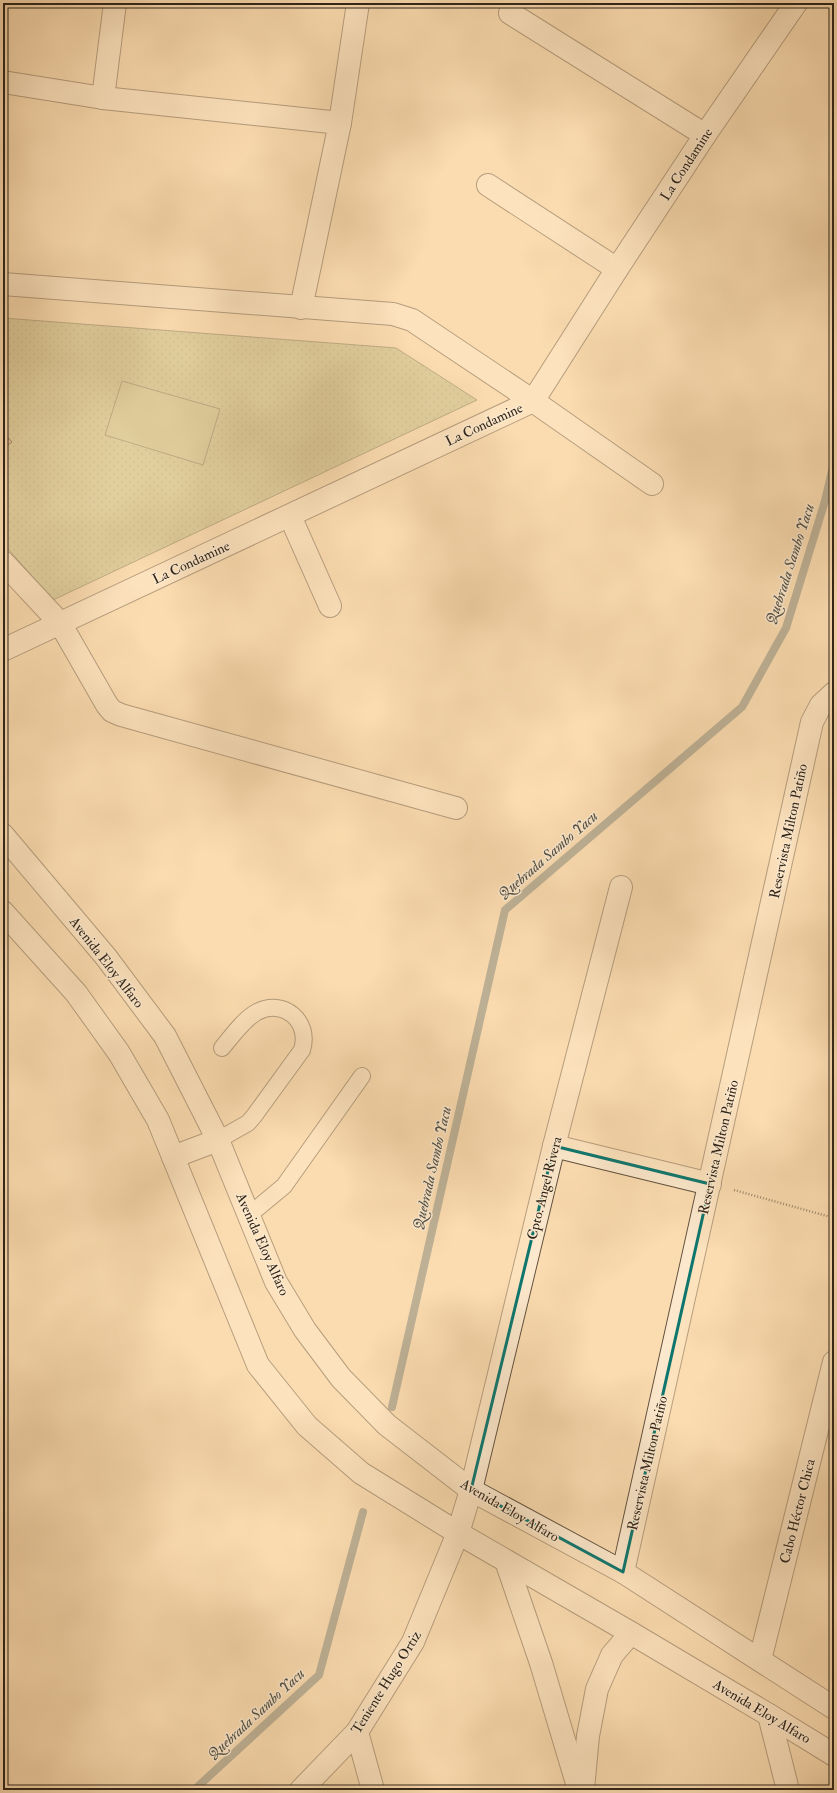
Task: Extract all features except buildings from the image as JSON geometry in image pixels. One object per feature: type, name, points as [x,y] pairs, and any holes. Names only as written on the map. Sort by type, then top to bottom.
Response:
[{"type":"street","points":[[103,98],[115,3]]},
{"type":"street","points":[[301,308],[340,123],[358,3]]},
{"type":"street","name":"La Condamine","points":[[3,650],[533,401],[705,135],[794,4]]},
{"type":"street","points":[[510,13],[705,135]]},
{"type":"street","points":[[3,82],[103,98],[340,123]]},
{"type":"street","points":[[488,185],[617,269]]},
{"type":"street","points":[[3,284],[393,314],[408,318],[533,401],[652,484]]},
{"type":"street","points":[[290,516],[330,606]]},
{"type":"street","points":[[3,562],[60,623],[107,705],[112,711],[121,715],[456,808]]},
{"type":"street","name":"Reservista Milton Patiño","points":[[623,1572],[812,722],[821,705],[834,694]]},
{"type":"street","name":"Avenida Eloy Alfaro","points":[[3,836],[106,957],[165,1036],[218,1140],[276,1282],[306,1330],[341,1378],[387,1425],[471,1490],[623,1572],[834,1708]]},
{"type":"street","name":"Cpto. Angel Rivera","points":[[471,1490],[554,1146],[621,887]]},
{"type":"street","name":"Avenida Eloy Alfaro","points":[[3,912],[76,992],[119,1053],[158,1120],[258,1365],[307,1426],[361,1473],[458,1534],[769,1714],[834,1755]]},
{"type":"street","points":[[173,1157],[218,1140]]},
{"type":"street","points":[[554,1146],[710,1184]]},
{"type":"street","name":"Cabo Héctor Chica","points":[[760,1660],[834,1362]]},
{"type":"street","name":"Teniente Hugo Ortiz","points":[[301,1790],[357,1732],[413,1642],[458,1534],[471,1490]]},
{"type":"street","points":[[506,1561],[541,1663],[578,1790]]},
{"type":"street","points":[[583,1790],[588,1736],[597,1689],[612,1655],[631,1633]]},
{"type":"street","points":[[769,1714],[788,1790]]},
{"type":"street","points":[[357,1732],[373,1790]]},
{"type":"lane","points":[[218,1140],[248,1122],[254,1116],[302,1050],[305,1042],[299,1020],[288,1011],[277,1007],[266,1007],[254,1013],[222,1048]]},
{"type":"lane","points":[[249,1215],[284,1186],[362,1076]]},
{"type":"path","points":[[710,1184],[834,1218]]},
{"type":"highlighted area","points":[[554,1146],[710,1184],[623,1572],[471,1490]]},
{"type":"shaded area","points":[[3,318],[396,348],[477,400],[53,600],[3,543]]},
{"type":"shaded area","points":[[122,381],[220,409],[203,465],[105,435]]},
{"type":"waterway","name":"Quebrada Sambo Yacu","points":[[392,1407],[505,910],[742,707],[786,628],[825,501],[834,462]]},
{"type":"waterway","name":"Quebrada Sambo Yacu","points":[[194,1790],[319,1675],[363,1512]]}]
